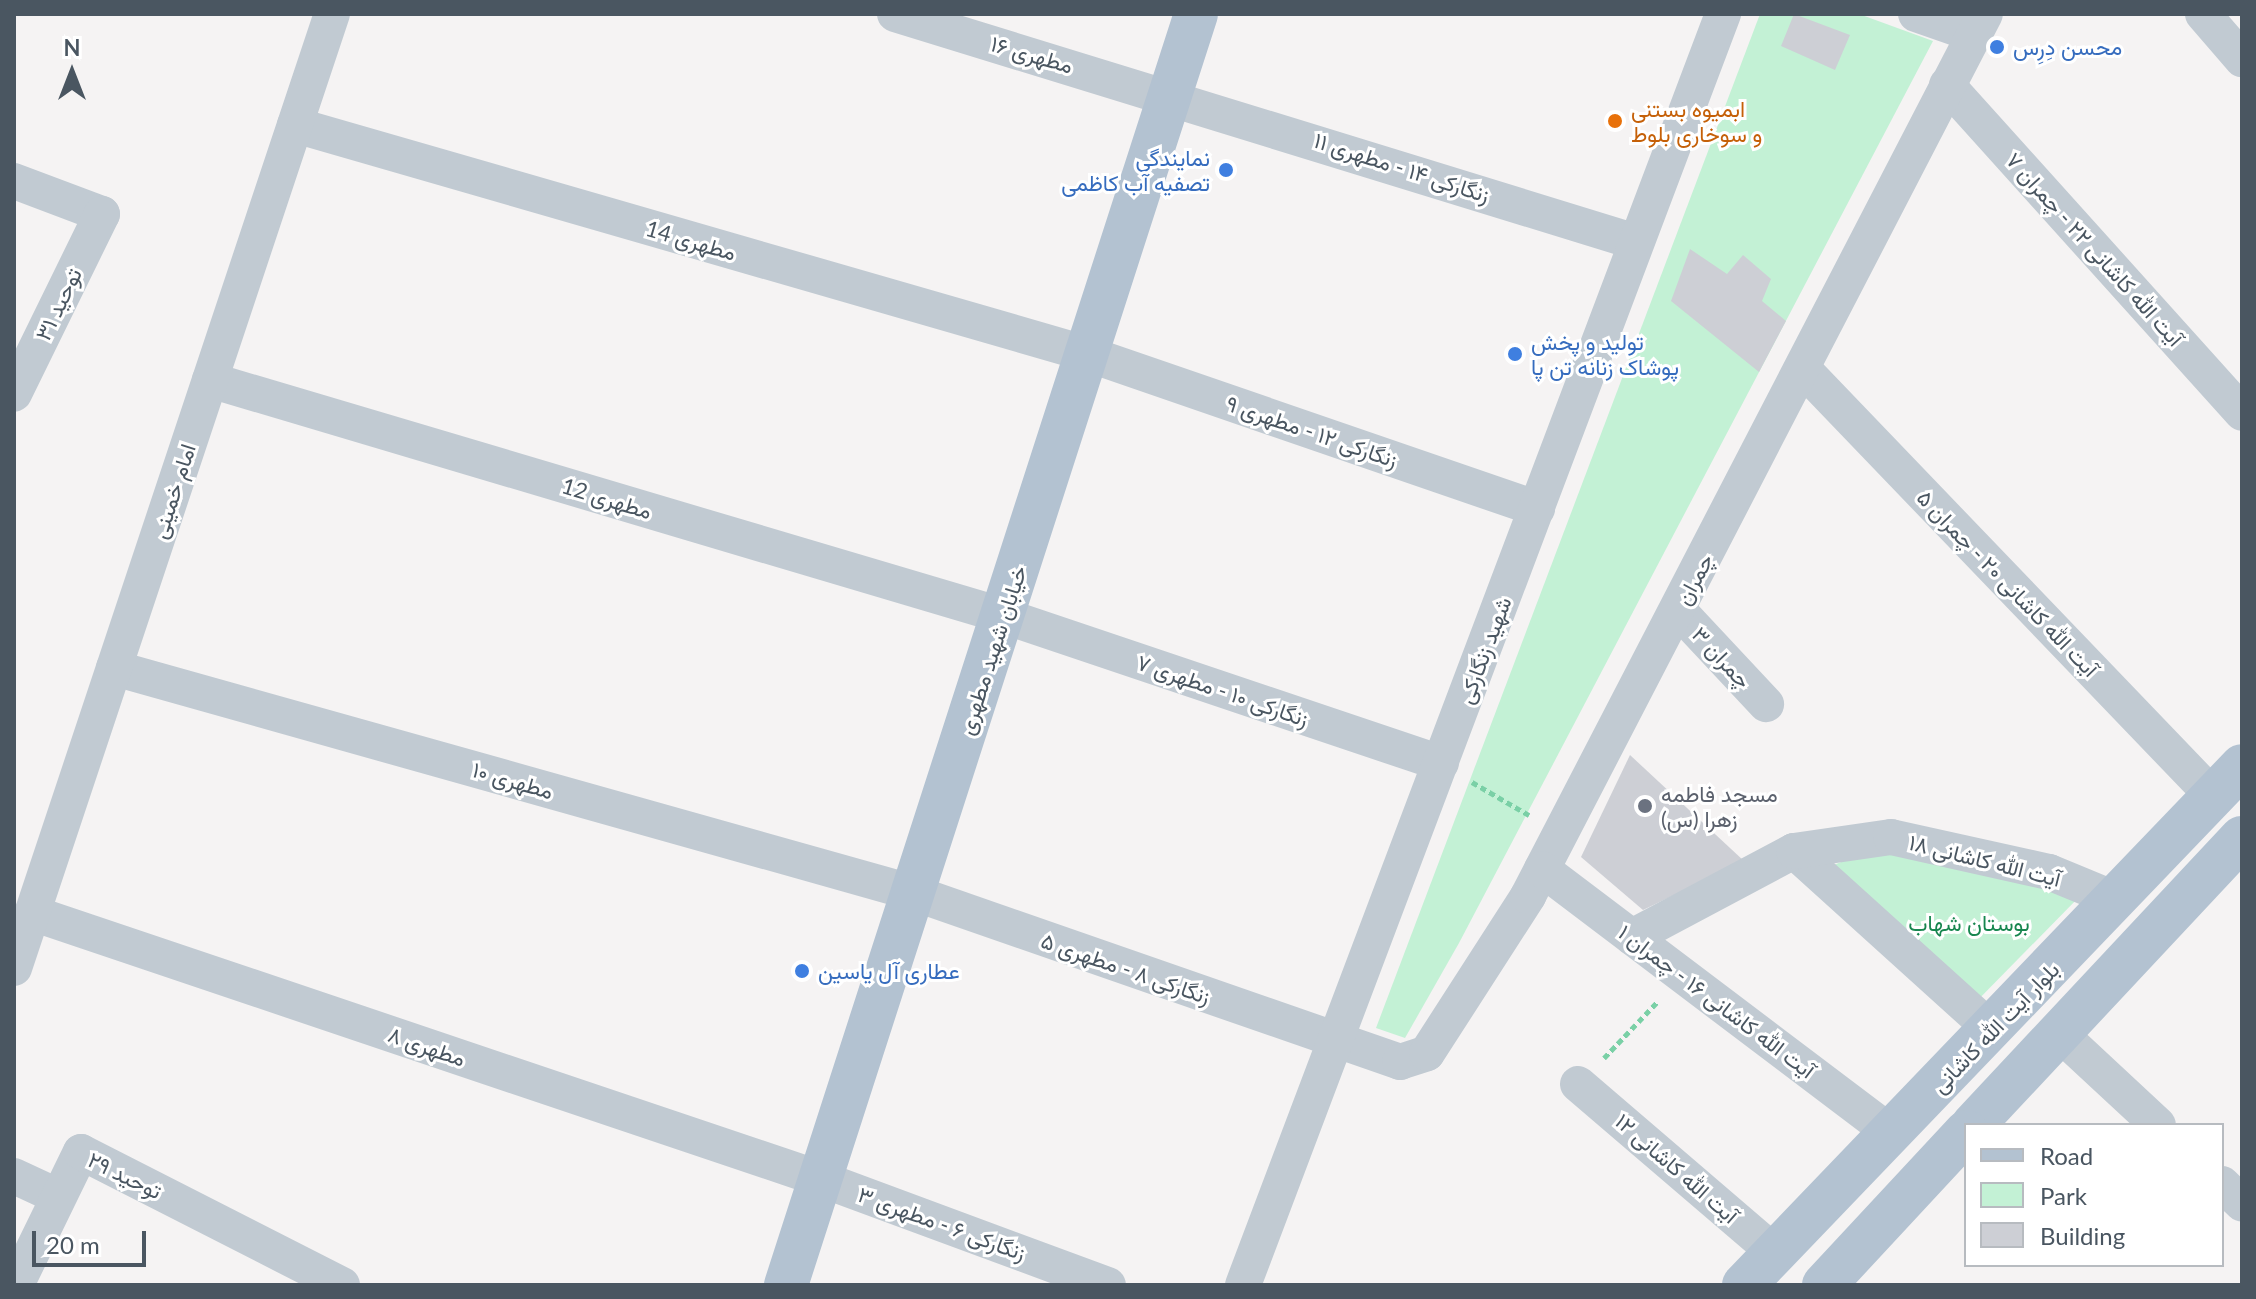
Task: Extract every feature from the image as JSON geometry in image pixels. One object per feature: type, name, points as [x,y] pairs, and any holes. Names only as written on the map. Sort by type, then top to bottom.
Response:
[{"type":"main road","name":"خیابان شهید مطهری","points":[[786,1285],[1196,14]]},
{"type":"main road","name":"بلوار آیت الله کاشانی","points":[[1744,1285],[2117,900],[2227,781]]},
{"type":"main road","points":[[1975,1123],[2242,838]]},
{"type":"main road","points":[[1775,1253],[1826,1284],[1964,1134]]},
{"type":"street","name":"امام خمینی","points":[[14,968],[332,14]]},
{"type":"street","name":"مطهری ۱۶","points":[[895,14],[1169,93]]},
{"type":"street","name":"شهید زنگارکی","points":[[1243,1285],[1340,1043],[1441,763],[1723,14]]},
{"type":"street","points":[[1916,14],[1979,24]]},
{"type":"street","points":[[2203,14],[2242,59]]},
{"type":"street","name":"چمران","points":[[1340,1043],[1400,1062],[1427,1053],[1561,834],[1804,370],[1979,24]]},
{"type":"street","name":"آیت الله کاشانی ۲۲ - چمران ۷","points":[[1947,85],[2242,413]]},
{"type":"street","name":"زنگارکی ۱۴ - مطهری ۱۱","points":[[1169,93],[1636,242]]},
{"type":"street","name":"مطهری 14","points":[[295,125],[1088,354]]},
{"type":"street","name":"توحید ۳۱","points":[[14,181],[102,214],[14,394]]},
{"type":"street","name":"زنگارکی ۱۲ - مطهری ۹","points":[[1088,354],[1537,509]]},
{"type":"street","name":"آیت الله کاشانی ۲۰ - چمران ۵","points":[[1804,370],[2227,781]]},
{"type":"street","name":"مطهری 12","points":[[210,380],[1004,616]]},
{"type":"street","name":"چمران ۳","points":[[1678,610],[1766,704]]},
{"type":"street","name":"زنگارکی ۱۰ - مطهری ۷","points":[[1004,616],[1441,763]]},
{"type":"street","name":"مطهری ۱۰","points":[[114,668],[911,892]]},
{"type":"street","name":"آیت الله کاشانی ۱۸","points":[[1632,937],[1794,851],[1891,837],[2049,872],[2117,900]]},
{"type":"street","points":[[1794,851],[1992,1030]]},
{"type":"street","name":"آیت الله کاشانی ۱۶ - چمران ۱","points":[[1542,869],[1685,974],[1891,1133]]},
{"type":"street","name":"زنگارکی ۸ - مطهری ۵","points":[[911,892],[1340,1043]]},
{"type":"street","name":"مطهری ۸","points":[[32,913],[821,1179]]},
{"type":"street","points":[[2059,1033],[2156,1123]]},
{"type":"street","name":"آیت الله کاشانی ۱۲","points":[[1578,1084],[1775,1253]]},
{"type":"street","name":"توحید ۲۹","points":[[16,1285],[81,1152],[342,1285]]},
{"type":"street","points":[[14,1176],[57,1196]]},
{"type":"street","name":"زنگارکی ۶ - مطهری ۳","points":[[821,1179],[1108,1285]]},
{"type":"street","points":[[2224,1186],[2242,1203]]},
{"type":"path","points":[[1441,763],[1561,834]]},
{"type":"path","points":[[1578,1084],[1685,974]]},
{"type":"green space","points":[[1760,14],[1859,14],[1933,41],[1459,943],[1405,1038],[1376,1028]]},
{"type":"green space","name":"بوستان شهاب","points":[[1883,845],[2081,895],[1971,1007],[1824,869]]},
{"type":"building","points":[[1794,14],[1850,35],[1835,70],[1781,46]]},
{"type":"building","points":[[1690,249],[1727,274],[1743,255],[1771,279],[1762,301],[1786,321],[1759,372],[1671,301]]},
{"type":"building","name":"مسجد فاطمه زهرا (س)","points":[[1630,755],[1744,861],[1643,910],[1581,857]]},
{"type":"place","name":"محسن دِرِس","points":[[1997,47]]},
{"type":"place","name":"ابمیوه بستنی و ‌سوخاری بلوط","points":[[1615,121]]},
{"type":"place","name":"نمایندگی تصفیه آب کاظمی","points":[[1226,170]]},
{"type":"place","name":"تولید و پخش پوشاک زنانه تن پا","points":[[1515,354]]},
{"type":"place","name":"مسجد فاطمه زهرا (س)","points":[[1645,806]]},
{"type":"place","name":"عطاری آل یاسین","points":[[802,971]]}]
